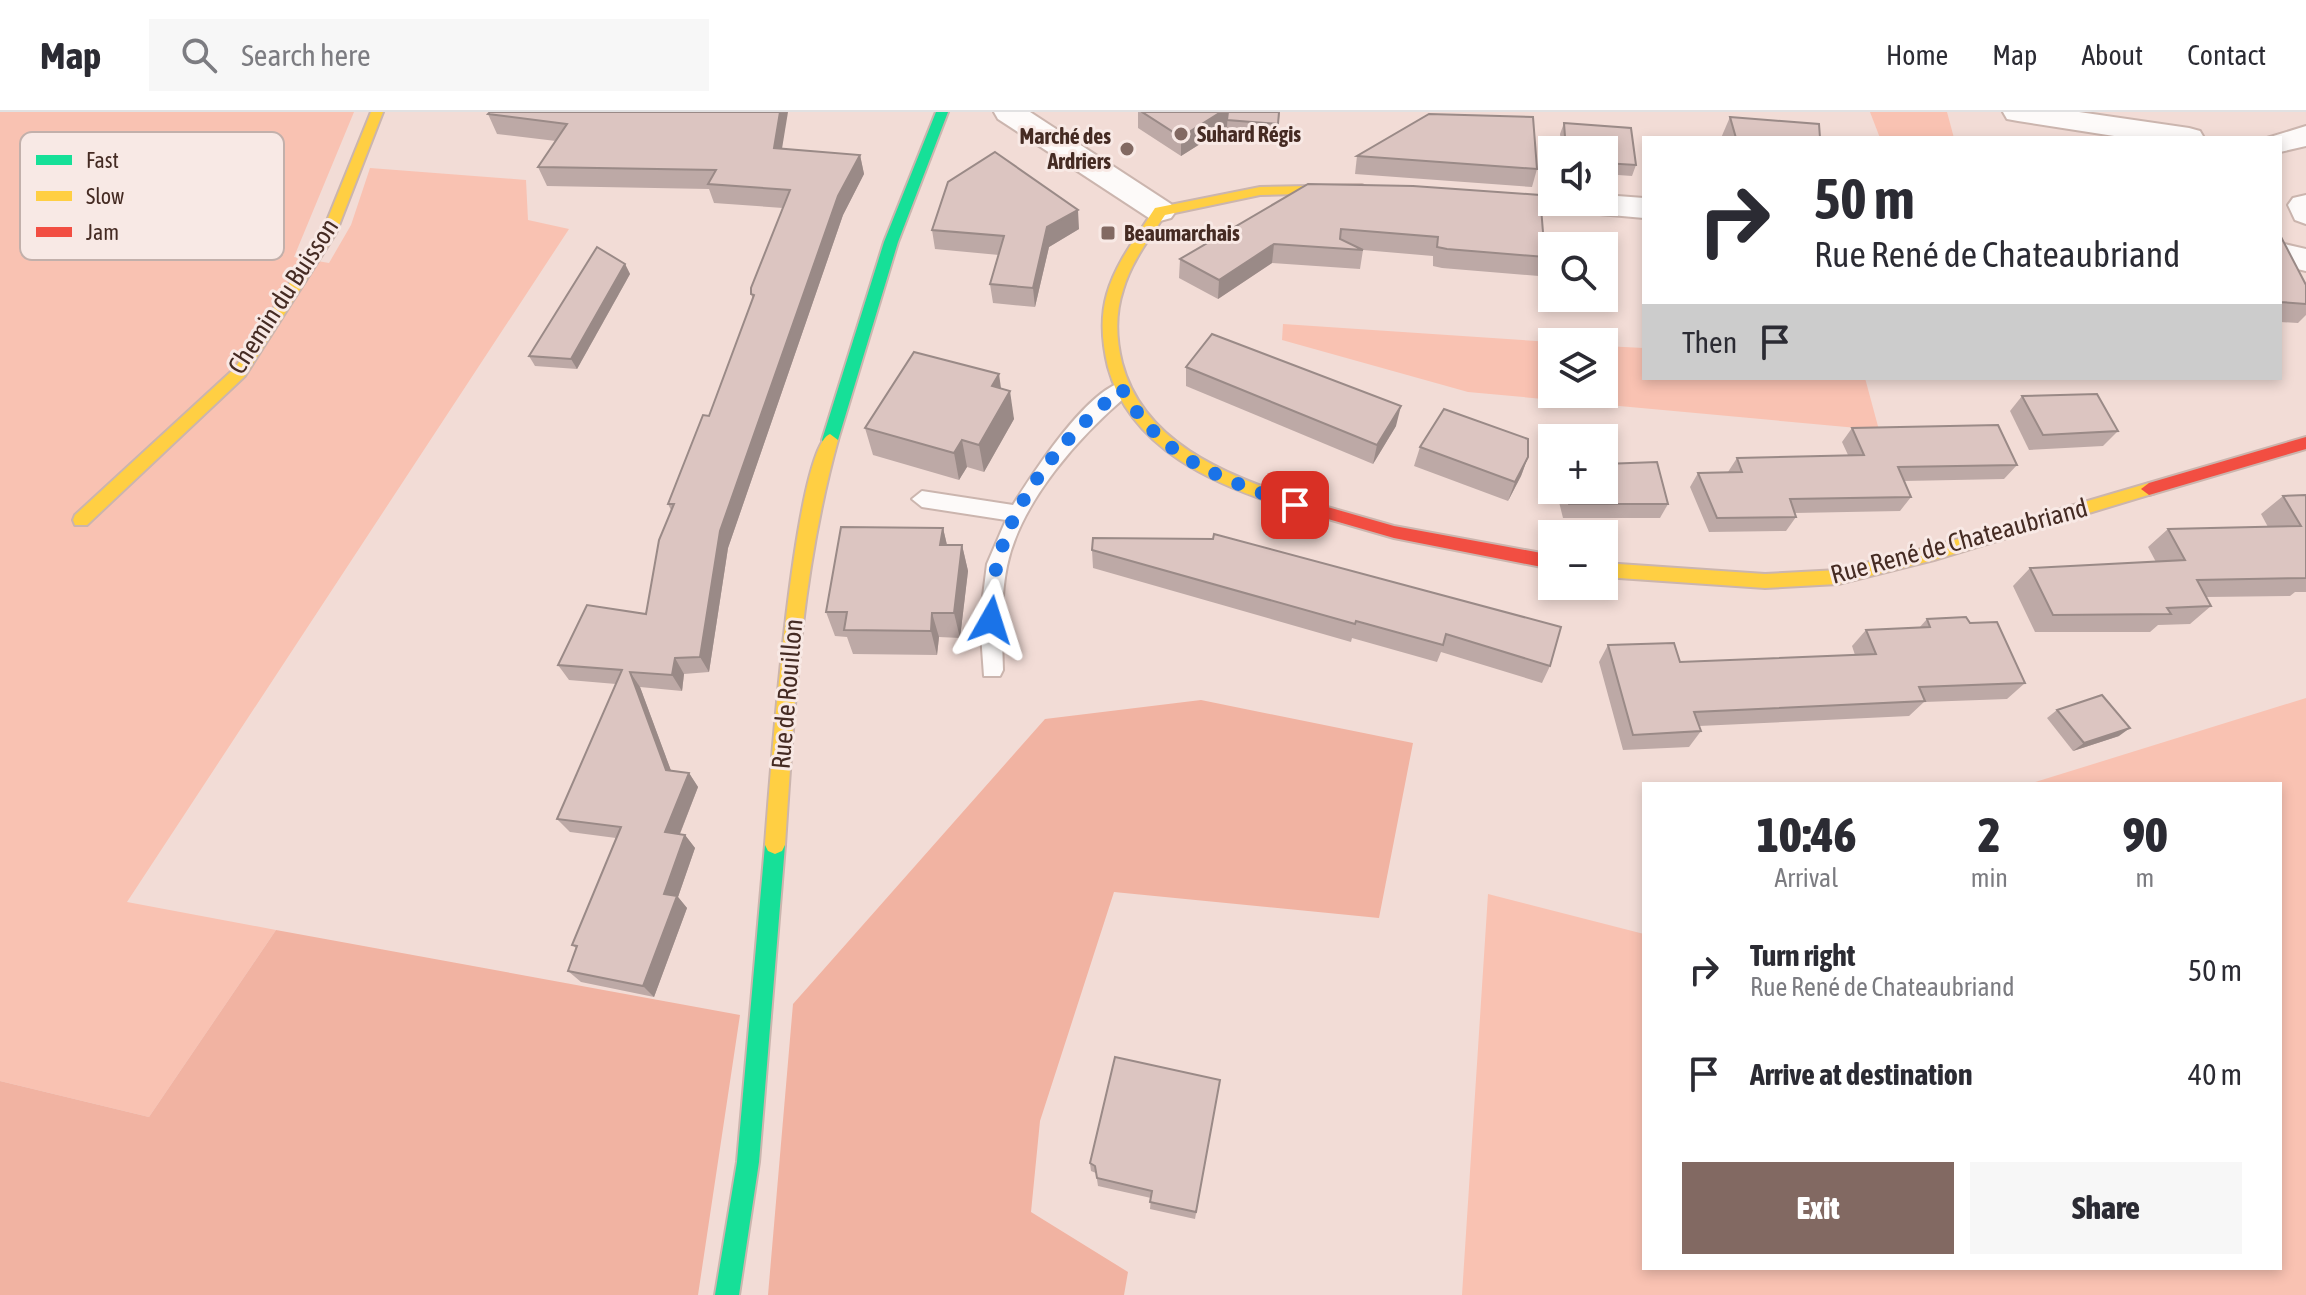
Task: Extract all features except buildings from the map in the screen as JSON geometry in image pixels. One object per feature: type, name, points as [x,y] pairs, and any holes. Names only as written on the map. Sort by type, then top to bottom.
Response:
[{"type":"street","name":"Chemin du Buisson","points":[[81,520],[240,372],[329,233],[377,112]]},
{"type":"street","name":"Rue de Rouillon","points":[[727,1295],[748,1162],[794,614],[804,555],[821,468],[871,302],[942,112]]},
{"type":"street","points":[[1009,112],[1160,211]]},
{"type":"street","points":[[2022,112],[2176,136]]},
{"type":"street","points":[[2171,112],[2199,136]]},
{"type":"street","points":[[2282,142],[2306,136]]},
{"type":"street","points":[[1383,191],[1314,187],[1255,191],[1189,202],[1160,211],[1118,281],[1110,324],[1110,347],[1122,389],[1139,420],[1171,449],[1246,487],[1295,505],[1401,532],[1493,554],[1538,560]]},
{"type":"street","points":[[1460,196],[1538,201]]},
{"type":"street","points":[[1618,206],[1642,208]]},
{"type":"street","points":[[2282,254],[2306,260]]},
{"type":"street","name":"Rue René de Chateaubriand","points":[[1618,571],[1765,581],[1838,577],[1934,553],[2306,443]]},
{"type":"lane","points":[[992,670],[991,620],[997,564],[1018,514],[1047,465],[1081,422],[1122,389]]},
{"type":"lane","points":[[922,499],[1018,514]]},
{"type":"shaded area","points":[[0,112],[354,112],[294,257],[329,263],[351,225],[370,168],[526,180],[528,220],[569,229],[127,902],[276,930],[149,1117],[0,1081]]},
{"type":"shaded area","points":[[1870,112],[1947,112],[1953,136],[1879,136]]},
{"type":"shaded area","points":[[1283,324],[1538,341],[1538,398],[1468,392],[1282,340]]},
{"type":"shaded area","points":[[1618,347],[1642,348],[1642,380],[1866,380],[1879,430],[1618,406]]},
{"type":"shaded area","points":[[2306,698],[2306,1295],[1462,1295],[1488,894],[1642,933],[1642,1270],[2282,1270],[2282,782],[2035,782]]},
{"type":"shaded area","points":[[1201,700],[1413,743],[1379,918],[1114,892],[1040,1121],[1031,1212],[1128,1272],[1124,1295],[768,1295],[793,1004],[1045,719]]},
{"type":"shaded area","points":[[276,930],[740,1015],[698,1295],[0,1295],[0,1081],[149,1117]]},
{"type":"traffic: fast","points":[[830,440],[891,242],[942,112]]},
{"type":"traffic: fast","points":[[727,1295],[748,1162],[775,845]]},
{"type":"traffic: slow","points":[[81,520],[240,372],[329,233],[377,112]]},
{"type":"traffic: slow","points":[[1289,502],[1231,481],[1203,467],[1177,451],[1134,409],[1120,382],[1112,352],[1112,302],[1126,265],[1160,211],[1260,191],[1362,189]]},
{"type":"traffic: slow","points":[[1483,197],[1538,201]]},
{"type":"traffic: slow","points":[[775,845],[797,590],[816,489],[830,440]]},
{"type":"traffic: slow","points":[[1618,571],[1765,581],[1838,577],[1934,553],[2149,489]]},
{"type":"traffic: jam","points":[[2149,489],[2306,443]]},
{"type":"traffic: jam","points":[[1289,502],[1394,532],[1538,559]]},
{"type":"place","name":"Suhard Régis","points":[[1181,134]]},
{"type":"place","name":"Marché des Ardriers","points":[[1127,149]]},
{"type":"place","name":"Beaumarchais","points":[[1108,233]]},
{"type":"route","points":[[991,620],[997,564],[1018,514],[1047,465],[1081,422],[1122,389],[1139,420],[1171,449],[1203,468],[1295,505]]}]
